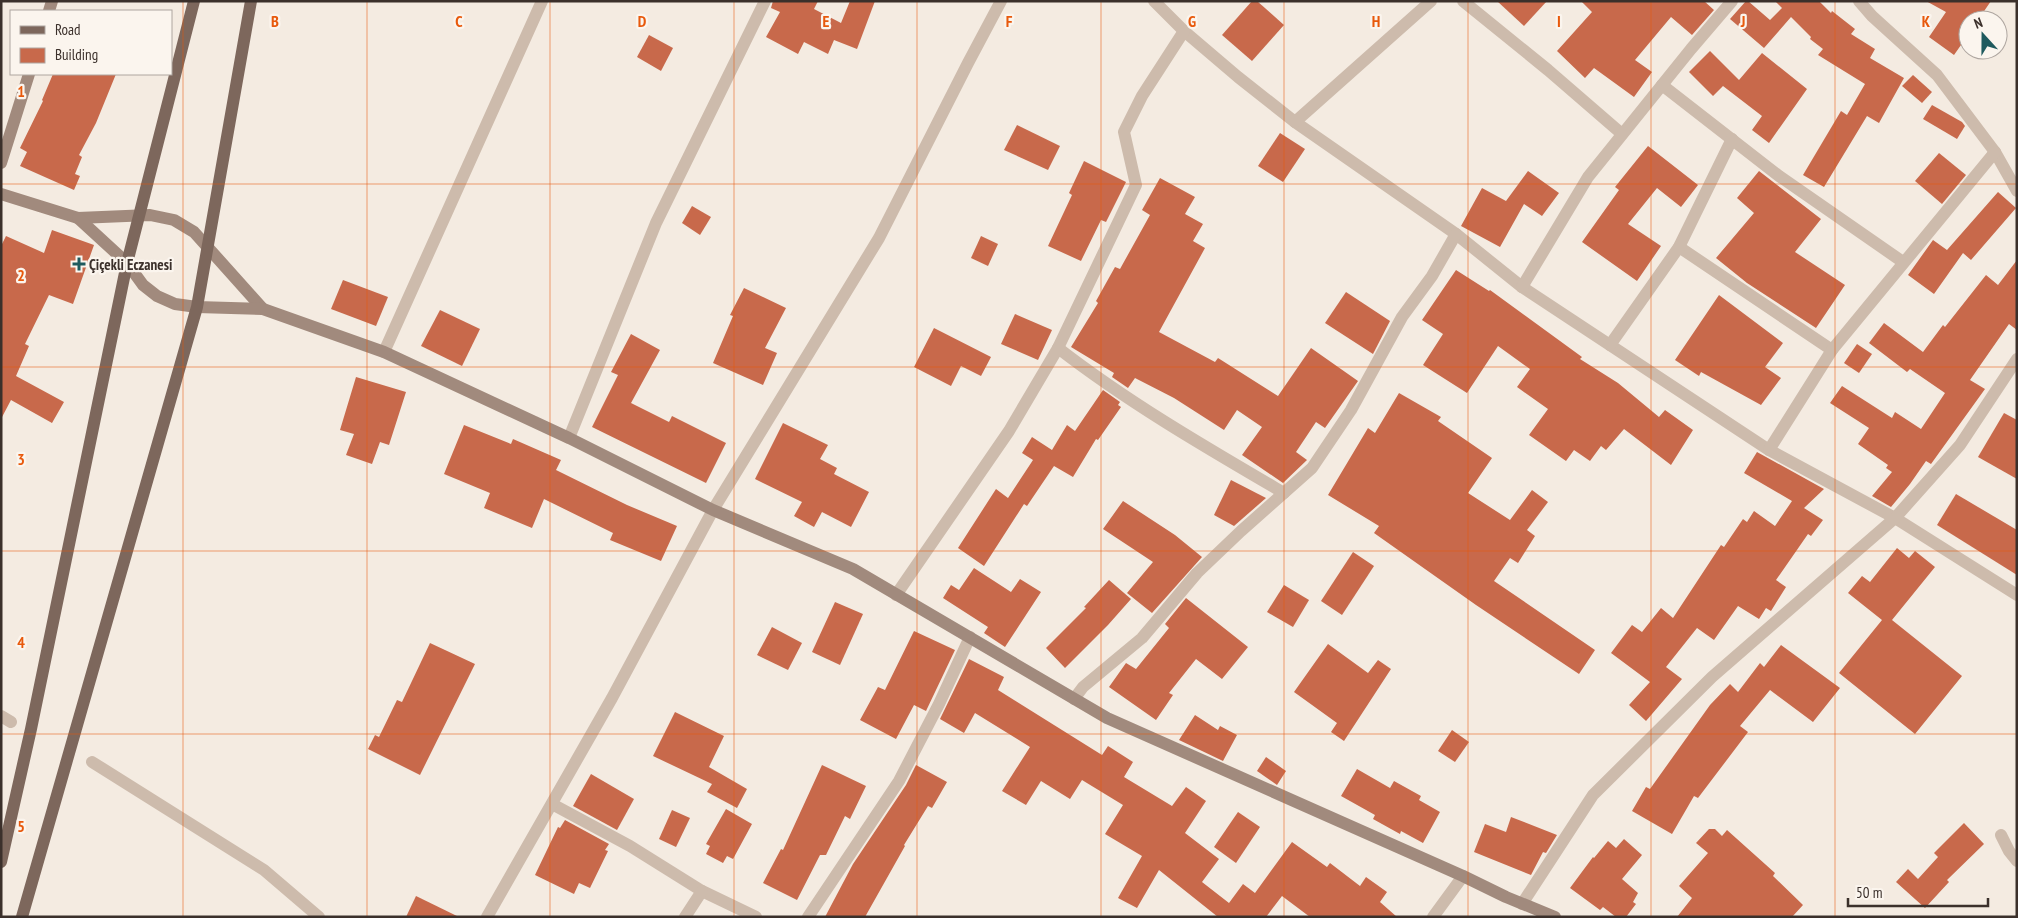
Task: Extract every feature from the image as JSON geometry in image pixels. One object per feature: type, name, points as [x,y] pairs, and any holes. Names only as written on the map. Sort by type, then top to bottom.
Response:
[{"type":"main road","points":[[1,862],[31,729],[126,263],[194,1]]},
{"type":"main road","points":[[22,917],[197,307],[251,1]]},
{"type":"main road","points":[[1,163],[29,75]]},
{"type":"main road","points":[[1,194],[78,218],[150,215],[174,220],[194,232],[208,250],[263,309]]},
{"type":"main road","points":[[78,218],[126,263],[143,285],[156,296],[175,304],[197,307],[263,309],[384,352],[569,438],[714,510],[853,569],[1107,718],[1522,904],[1555,917]]},
{"type":"street","points":[[384,352],[542,1]]},
{"type":"street","points":[[569,438],[656,223],[765,1]]},
{"type":"street","points":[[487,917],[635,656],[714,510],[879,238],[968,63],[1002,1]]},
{"type":"street","points":[[1154,1],[1184,31],[1295,122],[1456,234],[1522,287],[1769,450],[1895,518],[2017,594]]},
{"type":"street","points":[[1295,122],[1430,1]]},
{"type":"street","points":[[1463,1],[1548,70],[1622,134]]},
{"type":"street","points":[[1522,287],[1588,177],[1732,1]]},
{"type":"street","points":[[1859,1],[1872,16],[1937,75],[1995,152],[2017,191]]},
{"type":"street","points":[[896,594],[1008,431],[1058,348],[1136,185],[1124,132],[1142,96],[1184,31]]},
{"type":"street","points":[[1662,85],[1779,176],[1903,262]]},
{"type":"street","points":[[1610,345],[1678,247],[1732,139]]},
{"type":"street","points":[[1769,450],[1832,350],[1995,152]]},
{"type":"street","points":[[1074,698],[1083,687],[1142,638],[1196,574],[1241,530],[1312,468],[1368,381],[1402,317],[1432,276],[1456,234]]},
{"type":"street","points":[[1678,247],[1832,350]]},
{"type":"street","points":[[1058,348],[1094,376],[1167,424],[1284,493]]},
{"type":"street","points":[[1522,904],[1593,795],[1712,678],[1895,518],[1960,445],[2017,359]]},
{"type":"street","points":[[808,917],[899,782],[939,704],[970,637]]},
{"type":"street","points":[[92,762],[264,870],[319,917]]},
{"type":"street","points":[[552,804],[630,846],[702,891],[756,917]]},
{"type":"street","points":[[2001,835],[2009,851],[2017,861]]},
{"type":"street","points":[[1433,917],[1463,876]]},
{"type":"street","points":[[685,917],[702,891]]},
{"type":"building","points":[[773,1],[818,1],[814,9],[841,23],[850,1],[875,1],[857,49],[834,40],[828,54],[804,42],[798,54],[766,37],[780,12],[771,8]]},
{"type":"building","points":[[1252,1],[1257,1],[1284,25],[1252,61],[1222,35]]},
{"type":"building","points":[[1497,1],[1547,1],[1524,26]]},
{"type":"building","points":[[1581,1],[1704,1],[1714,10],[1692,35],[1671,17],[1635,60],[1652,72],[1634,97],[1594,68],[1585,78],[1557,51],[1592,12]]},
{"type":"building","points":[[1746,1],[1770,20],[1782,8],[1775,1],[1819,1],[1831,13],[1832,11],[1855,29],[1851,34],[1875,49],[1870,58],[1904,78],[1879,123],[1867,116],[1824,187],[1803,175],[1841,111],[1847,115],[1865,84],[1818,55],[1823,49],[1810,39],[1811,37],[1791,17],[1764,48],[1730,19]]},
{"type":"building","points":[[1926,1],[1991,1],[1985,10],[1958,10],[1958,49],[1954,55],[1929,37],[1946,12]]},
{"type":"building","points":[[649,35],[673,48],[661,71],[637,57]]},
{"type":"building","points":[[1710,51],[1739,80],[1762,53],[1807,89],[1769,143],[1752,130],[1762,116],[1723,86],[1713,96],[1689,72]]},
{"type":"building","points":[[53,75],[116,75],[96,123],[79,155],[82,157],[75,174],[80,176],[74,190],[20,166],[27,152],[20,148]]},
{"type":"building","points":[[1913,75],[1932,92],[1922,103],[1902,86]]},
{"type":"building","points":[[1932,105],[1962,122],[1965,126],[1957,139],[1923,119]]},
{"type":"building","points":[[1017,125],[1060,146],[1048,170],[1004,150]]},
{"type":"building","points":[[1280,133],[1305,149],[1283,182],[1258,166]]},
{"type":"building","points":[[1648,146],[1698,185],[1681,207],[1657,188],[1628,224],[1661,246],[1637,281],[1582,242],[1619,190],[1615,187]]},
{"type":"building","points":[[1939,153],[1966,175],[1942,204],[1915,181]]},
{"type":"building","points":[[1084,161],[1126,182],[1106,222],[1101,220],[1081,261],[1048,246],[1072,195],[1069,193]]},
{"type":"building","points":[[1528,171],[1559,193],[1542,216],[1524,204],[1500,247],[1461,226],[1482,188],[1506,201]]},
{"type":"building","points":[[1759,171],[1821,219],[1795,252],[1845,285],[1816,328],[1747,283],[1716,258],[1754,213],[1737,198]]},
{"type":"building","points":[[1160,178],[1195,197],[1185,214],[1203,224],[1193,241],[1205,248],[1159,332],[1215,362],[1218,358],[1278,396],[1311,348],[1358,381],[1325,428],[1316,422],[1296,452],[1307,460],[1283,483],[1242,455],[1262,427],[1237,410],[1224,430],[1174,398],[1135,378],[1128,388],[1112,377],[1114,373],[1071,347],[1098,303],[1096,301],[1115,267],[1120,269],[1150,215],[1142,210]]},
{"type":"building","points":[[1998,192],[2016,208],[1971,260],[1963,253],[1934,294],[1908,275],[1933,240],[1947,250]]},
{"type":"building","points":[[692,206],[711,217],[700,235],[682,223]]},
{"type":"building","points":[[52,230],[94,245],[73,304],[49,295],[25,344],[29,346],[16,376],[64,402],[52,423],[11,400],[1,419],[1,246],[6,236],[44,253]]},
{"type":"building","points":[[981,236],[998,244],[988,266],[971,258]]},
{"type":"building","points":[[2017,260],[2017,330],[2009,324],[1970,380],[1985,389],[1931,464],[1926,461],[1891,507],[1872,496],[1892,472],[1886,468],[1888,465],[1858,444],[1869,428],[1830,403],[1842,386],[1892,418],[1895,412],[1921,429],[1945,393],[1910,369],[1907,372],[1869,343],[1884,323],[1923,352],[1943,325],[1945,327],[1986,275],[1998,285]]},
{"type":"building","points":[[1456,270],[1490,290],[1582,357],[1580,359],[1618,383],[1659,417],[1665,410],[1693,430],[1671,465],[1624,429],[1606,450],[1601,446],[1590,461],[1574,450],[1566,461],[1529,435],[1548,409],[1517,387],[1530,369],[1498,346],[1467,393],[1423,365],[1443,334],[1422,320]]},
{"type":"building","points":[[343,280],[388,297],[376,326],[331,309]]},
{"type":"building","points":[[744,288],[786,308],[765,348],[777,353],[763,385],[713,363],[733,316],[730,315]]},
{"type":"building","points":[[1346,292],[1390,321],[1373,354],[1325,323]]},
{"type":"building","points":[[1719,295],[1783,343],[1765,367],[1781,378],[1761,405],[1701,372],[1699,376],[1675,360]]},
{"type":"building","points":[[440,310],[480,329],[462,366],[421,346]]},
{"type":"building","points":[[1015,314],[1052,330],[1038,360],[1001,344]]},
{"type":"building","points":[[934,328],[991,357],[981,376],[961,366],[951,386],[914,367]]},
{"type":"building","points":[[631,334],[660,350],[631,403],[669,422],[672,416],[726,443],[706,483],[592,427],[618,375],[611,372]]},
{"type":"building","points":[[1857,344],[1872,354],[1859,373],[1844,363]]},
{"type":"building","points":[[356,377],[406,392],[389,445],[380,442],[372,464],[346,455],[354,434],[340,430]]},
{"type":"building","points":[[1103,390],[1120,402],[1118,405],[1121,407],[1098,440],[1096,439],[1073,477],[1054,466],[1027,506],[1024,504],[984,566],[958,548],[996,489],[1008,498],[1033,460],[1022,453],[1032,437],[1052,450],[1067,425],[1075,431]]},
{"type":"building","points":[[1399,393],[1441,417],[1438,421],[1492,458],[1468,493],[1510,520],[1532,490],[1548,502],[1527,530],[1535,536],[1518,563],[1510,558],[1494,581],[1595,650],[1579,674],[1476,605],[1374,533],[1379,526],[1328,495],[1368,428],[1375,433]]},
{"type":"building","points":[[2004,413],[2017,420],[2017,479],[1978,457]]},
{"type":"building","points":[[783,423],[828,445],[820,459],[837,468],[834,474],[869,492],[851,527],[822,512],[814,527],[794,516],[802,502],[755,479]]},
{"type":"building","points":[[464,425],[511,444],[513,439],[561,460],[556,470],[627,505],[677,526],[661,561],[610,540],[613,533],[544,499],[532,528],[484,508],[490,493],[444,474]]},
{"type":"building","points":[[1757,452],[1824,489],[1804,508],[1823,520],[1811,536],[1808,534],[1776,580],[1786,587],[1771,611],[1766,608],[1759,619],[1738,606],[1714,640],[1697,628],[1666,667],[1682,679],[1646,721],[1629,705],[1650,682],[1611,653],[1632,625],[1642,632],[1661,608],[1673,618],[1721,545],[1724,547],[1743,519],[1747,522],[1754,511],[1775,526],[1792,501],[1744,473]]},
{"type":"building","points":[[1231,480],[1266,498],[1234,526],[1214,515]]},
{"type":"building","points":[[1956,494],[2017,530],[2017,575],[1937,525]]},
{"type":"building","points":[[1123,501],[1175,535],[1202,557],[1152,613],[1127,593],[1153,562],[1103,529]]},
{"type":"building","points":[[1897,548],[1909,558],[1915,551],[1935,567],[1892,620],[1962,676],[1915,734],[1839,673],[1882,620],[1848,593],[1862,576],[1870,582]]},
{"type":"building","points":[[1353,552],[1374,566],[1342,615],[1321,601]]},
{"type":"building","points":[[974,568],[1011,592],[1020,579],[1041,592],[1005,647],[984,633],[988,627],[943,598],[951,585],[959,590]]},
{"type":"building","points":[[1109,580],[1131,599],[1065,668],[1046,648],[1086,608],[1084,607]]},
{"type":"building","points":[[1284,585],[1309,600],[1293,627],[1267,612]]},
{"type":"building","points":[[1186,598],[1248,647],[1222,679],[1196,659],[1169,693],[1173,695],[1156,720],[1109,687],[1126,663],[1136,669],[1169,628],[1165,624]]},
{"type":"building","points":[[835,602],[863,614],[840,665],[812,652]]},
{"type":"building","points":[[772,627],[802,643],[788,670],[757,655]]},
{"type":"building","points":[[914,631],[955,650],[926,711],[914,705],[896,739],[860,720],[878,687],[885,690]]},
{"type":"building","points":[[430,643],[475,664],[420,775],[368,749],[375,735],[379,737],[397,700],[402,702]]},
{"type":"building","points":[[1328,644],[1368,673],[1378,660],[1391,669],[1344,741],[1331,732],[1337,723],[1294,692]]},
{"type":"building","points":[[1781,645],[1840,688],[1813,722],[1770,690],[1740,726],[1748,732],[1698,798],[1694,796],[1672,834],[1632,811],[1646,787],[1650,789],[1710,705],[1730,684],[1738,692],[1760,663],[1764,667]]},
{"type":"building","points":[[969,659],[1004,677],[998,690],[1102,755],[1108,746],[1133,762],[1124,777],[1172,806],[1186,787],[1206,801],[1185,833],[1219,859],[1202,882],[1229,903],[1243,884],[1255,893],[1292,842],[1327,867],[1330,863],[1360,886],[1366,877],[1387,892],[1380,902],[1397,917],[1310,917],[1282,896],[1266,917],[1218,917],[1159,870],[1137,908],[1118,898],[1142,856],[1105,834],[1123,805],[1082,780],[1070,799],[1041,781],[1026,805],[1002,791],[1030,747],[975,713],[964,733],[940,719]]},
{"type":"building","points":[[675,712],[724,736],[709,767],[747,789],[737,808],[707,792],[712,784],[653,756]]},
{"type":"building","points":[[1195,715],[1218,730],[1220,726],[1237,735],[1223,761],[1179,740]]},
{"type":"building","points":[[1452,730],[1469,742],[1455,762],[1438,751]]},
{"type":"building","points":[[1266,757],[1286,771],[1277,785],[1257,771]]},
{"type":"building","points":[[822,765],[866,786],[850,819],[845,816],[826,855],[820,855],[797,900],[763,883],[781,849],[783,850]]},
{"type":"building","points":[[916,765],[947,782],[932,808],[928,806],[904,845],[865,917],[825,917],[853,864],[906,785]]},
{"type":"building","points":[[1357,769],[1390,788],[1394,781],[1421,796],[1419,800],[1440,812],[1423,843],[1401,831],[1400,834],[1373,819],[1375,815],[1341,796]]},
{"type":"building","points":[[591,774],[634,799],[617,830],[573,806]]},
{"type":"building","points":[[726,809],[752,824],[733,859],[727,856],[723,863],[706,854],[710,846],[706,844]]},
{"type":"building","points":[[672,810],[690,818],[676,847],[659,839]]},
{"type":"building","points":[[1238,812],[1260,827],[1236,863],[1214,847]]},
{"type":"building","points":[[1511,817],[1557,835],[1546,853],[1543,852],[1531,875],[1474,852],[1485,824],[1506,832]]},
{"type":"building","points":[[565,820],[609,844],[605,850],[608,851],[590,888],[579,883],[574,894],[535,875],[558,827],[560,828]]},
{"type":"building","points":[[1964,823],[1984,844],[1947,880],[1949,882],[1925,908],[1896,882],[1908,869],[1918,879],[1938,857],[1934,853]]},
{"type":"building","points":[[1709,829],[1715,829],[1722,836],[1727,830],[1775,873],[1773,876],[1803,905],[1792,917],[1677,917],[1692,898],[1679,886],[1708,853],[1696,843]]},
{"type":"building","points":[[1624,839],[1642,855],[1622,879],[1638,893],[1633,902],[1636,904],[1626,917],[1616,917],[1603,907],[1600,910],[1570,888],[1593,857],[1608,841],[1616,848]]},
{"type":"building","points":[[416,896],[459,917],[406,917]]},
{"type":"place","name":"Çiçekli Eczanesi","points":[[79,264]]}]
